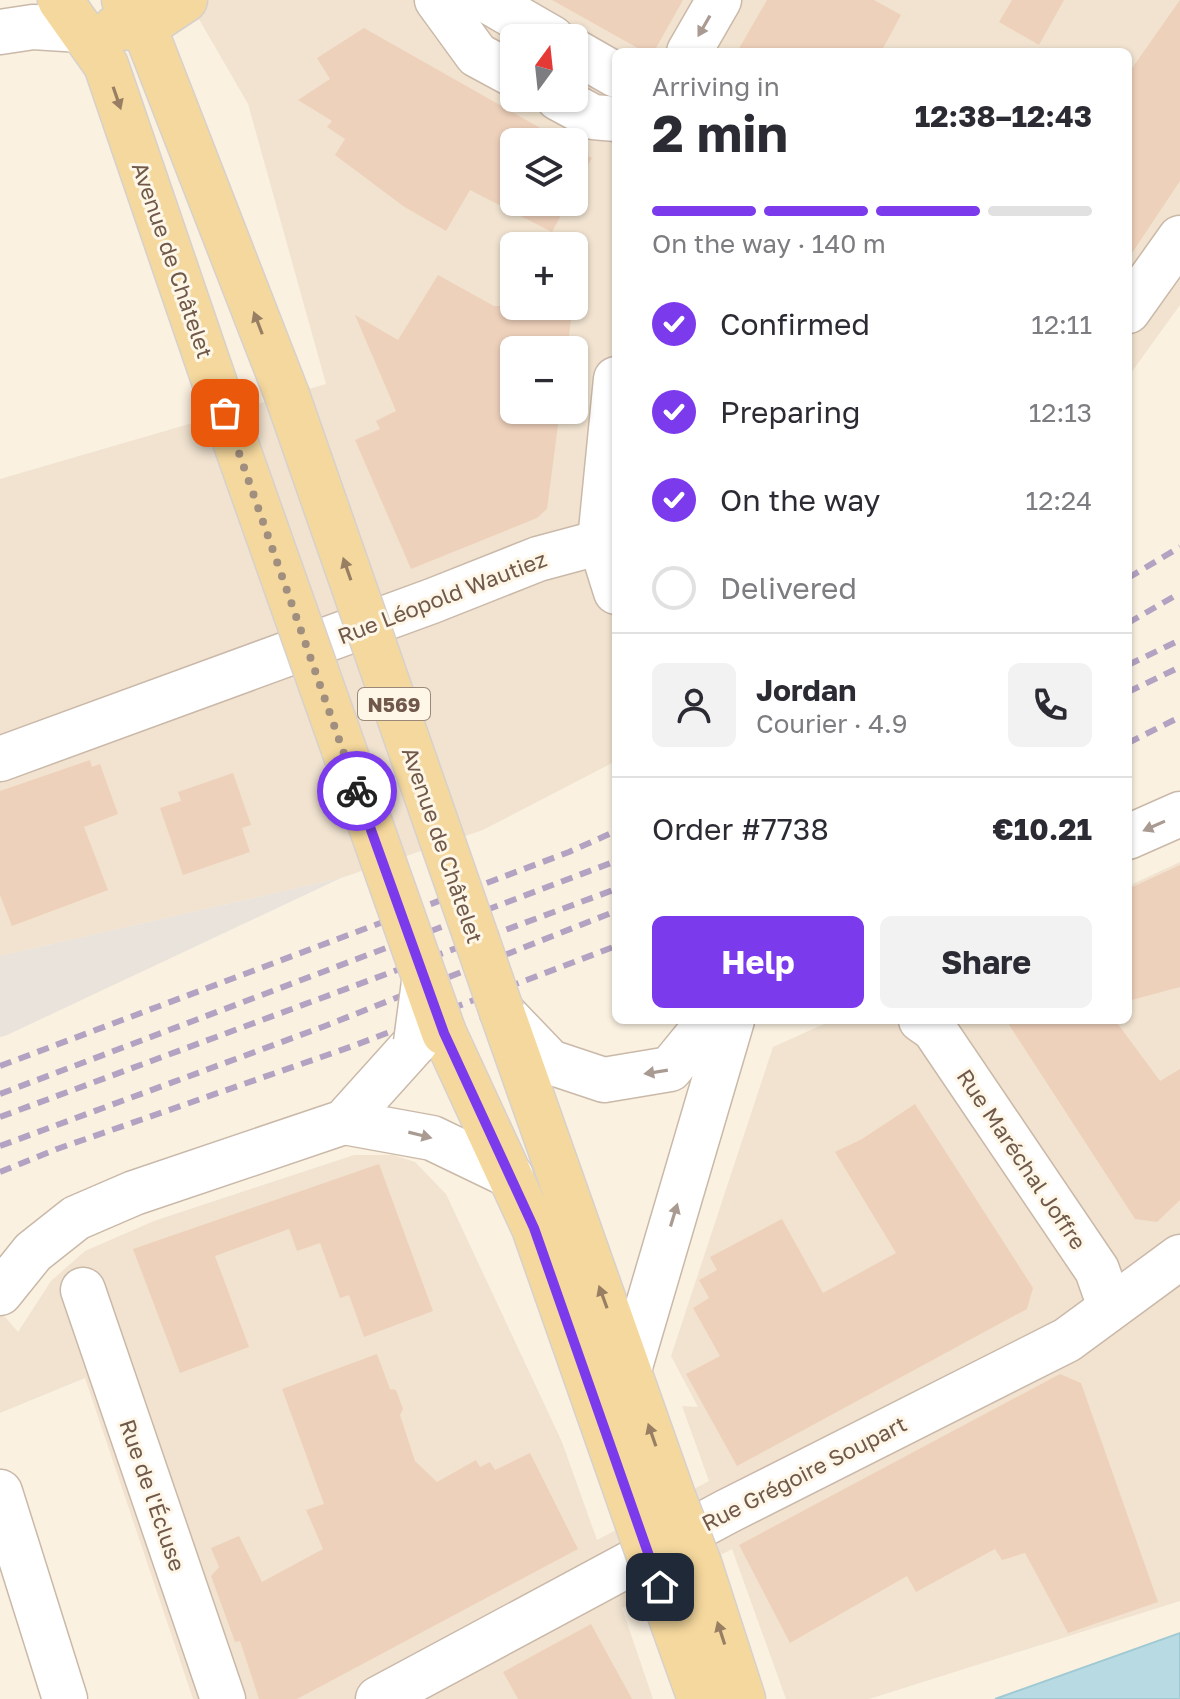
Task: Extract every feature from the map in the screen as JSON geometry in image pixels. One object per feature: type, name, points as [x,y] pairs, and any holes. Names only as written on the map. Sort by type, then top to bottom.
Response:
[{"type":"main road","points":[[71,15],[134,13],[185,0]]},
{"type":"main road","name":"Avenue de Châtelet","points":[[134,13],[287,395],[502,1012],[700,1566],[743,1699]]},
{"type":"main road","name":"Avenue de Châtelet","points":[[71,15],[106,65],[424,982],[430,1038],[511,1176],[534,1228],[700,1699]]},
{"type":"street","points":[[486,0],[528,24]]},
{"type":"street","points":[[691,48],[719,0]]},
{"type":"street","points":[[446,1],[482,35],[500,45]]},
{"type":"street","points":[[446,1],[477,55],[500,67]]},
{"type":"street","points":[[0,32],[33,27],[71,15]]},
{"type":"street","points":[[588,59],[612,73]]},
{"type":"street","points":[[588,95],[612,108]]},
{"type":"street","points":[[584,112],[593,117],[612,119]]},
{"type":"street","points":[[1132,305],[1180,238]]},
{"type":"street","points":[[612,460],[608,540],[612,566]]},
{"type":"street","name":"Rue Léopold Wautiez","points":[[0,759],[538,559],[608,540]]},
{"type":"street","points":[[1132,835],[1180,814]]},
{"type":"street","points":[[502,1012],[550,1062],[604,1080],[670,1069],[707,1024]]},
{"type":"street","points":[[629,1370],[731,1024]]},
{"type":"street","name":"Rue Maréchal Joffre","points":[[927,1024],[934,1029],[1097,1270],[1110,1307]]},
{"type":"street","points":[[0,1293],[33,1252],[76,1218],[134,1193],[344,1122],[430,1038]]},
{"type":"street","points":[[344,1122],[432,1138],[511,1176]]},
{"type":"street","name":"Rue Grégoire Soupart","points":[[378,1699],[726,1512],[1067,1340],[1180,1257]]},
{"type":"street","name":"Rue de l'Écluse","points":[[83,1290],[223,1699]]},
{"type":"street","points":[[0,1492],[65,1699]]},
{"type":"shaded area","points":[[188,0],[1180,0],[1180,305],[1132,371],[1132,48],[612,48],[612,763],[483,830],[341,878],[0,956],[0,479],[326,384],[248,104]]},
{"type":"shaded area","points":[[1180,862],[1180,1601],[869,1699],[786,1699],[732,1549],[622,1608],[653,1699],[193,1699],[85,1378],[0,1413],[0,1311],[18,1332],[51,1281],[85,1251],[154,1221],[354,1155],[393,1155],[415,1162],[446,1194],[562,1442],[597,1540],[709,1481],[682,1406],[698,1407],[671,1356],[773,1047],[824,1024],[1132,1024],[1132,884]]},
{"type":"shaded area","points":[[341,878],[5,1036],[0,1037],[0,956]]},
{"type":"water","points":[[1180,1633],[1180,1699],[995,1699]]},
{"type":"building","points":[[552,0],[683,0],[656,48],[638,48]]},
{"type":"building","points":[[767,0],[874,0],[901,15],[883,48],[739,48]]},
{"type":"building","points":[[1012,0],[1064,0],[1039,45],[999,22]]},
{"type":"building","points":[[1180,0],[1180,181],[1132,253],[1132,68]]},
{"type":"building","points":[[364,28],[500,105],[500,112],[512,112],[540,128],[500,128],[500,205],[470,190],[446,231],[403,206],[335,155],[345,139],[327,127],[332,121],[298,100],[330,79],[317,58]]},
{"type":"building","points":[[521,216],[561,216],[552,232]]},
{"type":"building","points":[[438,275],[494,306],[500,306],[500,320],[571,320],[569,336],[500,336],[500,424],[558,424],[547,509],[537,518],[411,569],[355,440],[380,429],[376,421],[396,411],[355,315],[398,340]]},
{"type":"building","points":[[90,760],[92,767],[100,764],[118,814],[84,827],[108,890],[12,926],[0,895],[0,791]]},
{"type":"building","points":[[233,773],[251,825],[242,828],[250,852],[183,875],[160,808],[181,801],[178,792]]},
{"type":"building","points":[[1180,865],[1180,987],[1132,1000],[1132,887]]},
{"type":"building","points":[[1009,1024],[1118,1024],[1160,1081],[1180,1069],[1180,1200],[1157,1222],[1135,1219]]},
{"type":"building","points":[[915,1104],[1033,1288],[1027,1309],[737,1466],[686,1374],[720,1356],[693,1308],[709,1298],[699,1280],[717,1270],[710,1257],[782,1219],[823,1293],[896,1253],[835,1152],[862,1139]]},
{"type":"building","points":[[379,1164],[433,1311],[364,1337],[349,1295],[340,1298],[320,1243],[297,1251],[289,1229],[215,1256],[249,1347],[180,1373],[133,1249]]},
{"type":"building","points":[[377,1354],[390,1389],[396,1390],[403,1409],[400,1415],[415,1461],[437,1482],[476,1460],[480,1467],[490,1462],[495,1470],[530,1453],[578,1549],[297,1699],[259,1699],[240,1641],[235,1642],[211,1576],[219,1567],[211,1548],[239,1536],[262,1582],[323,1549],[306,1510],[324,1504],[282,1389]]},
{"type":"building","points":[[1060,1374],[1081,1383],[1158,1602],[1068,1633],[1025,1553],[1002,1560],[995,1549],[916,1592],[907,1576],[790,1643],[739,1545]]},
{"type":"building","points":[[591,1624],[632,1699],[518,1699],[503,1672]]},
{"type":"railway","points":[[1132,576],[1180,547]]},
{"type":"railway","points":[[1132,621],[1180,593]]},
{"type":"railway","points":[[1132,663],[1180,640]]},
{"type":"railway","points":[[1132,690],[1180,667]]},
{"type":"railway","points":[[1132,741],[1180,717]]},
{"type":"railway","points":[[0,1066],[569,852],[612,833]]},
{"type":"railway","points":[[0,1094],[612,863]]},
{"type":"railway","points":[[0,1117],[612,890]]},
{"type":"railway","points":[[0,1146],[325,1026],[612,913]]},
{"type":"railway","points":[[0,1172],[57,1149],[353,1046],[612,948]]},
{"type":"way so far","points":[[225,413],[357,791]]},
{"type":"route","points":[[357,791],[444,1033],[534,1228],[660,1587]]}]
